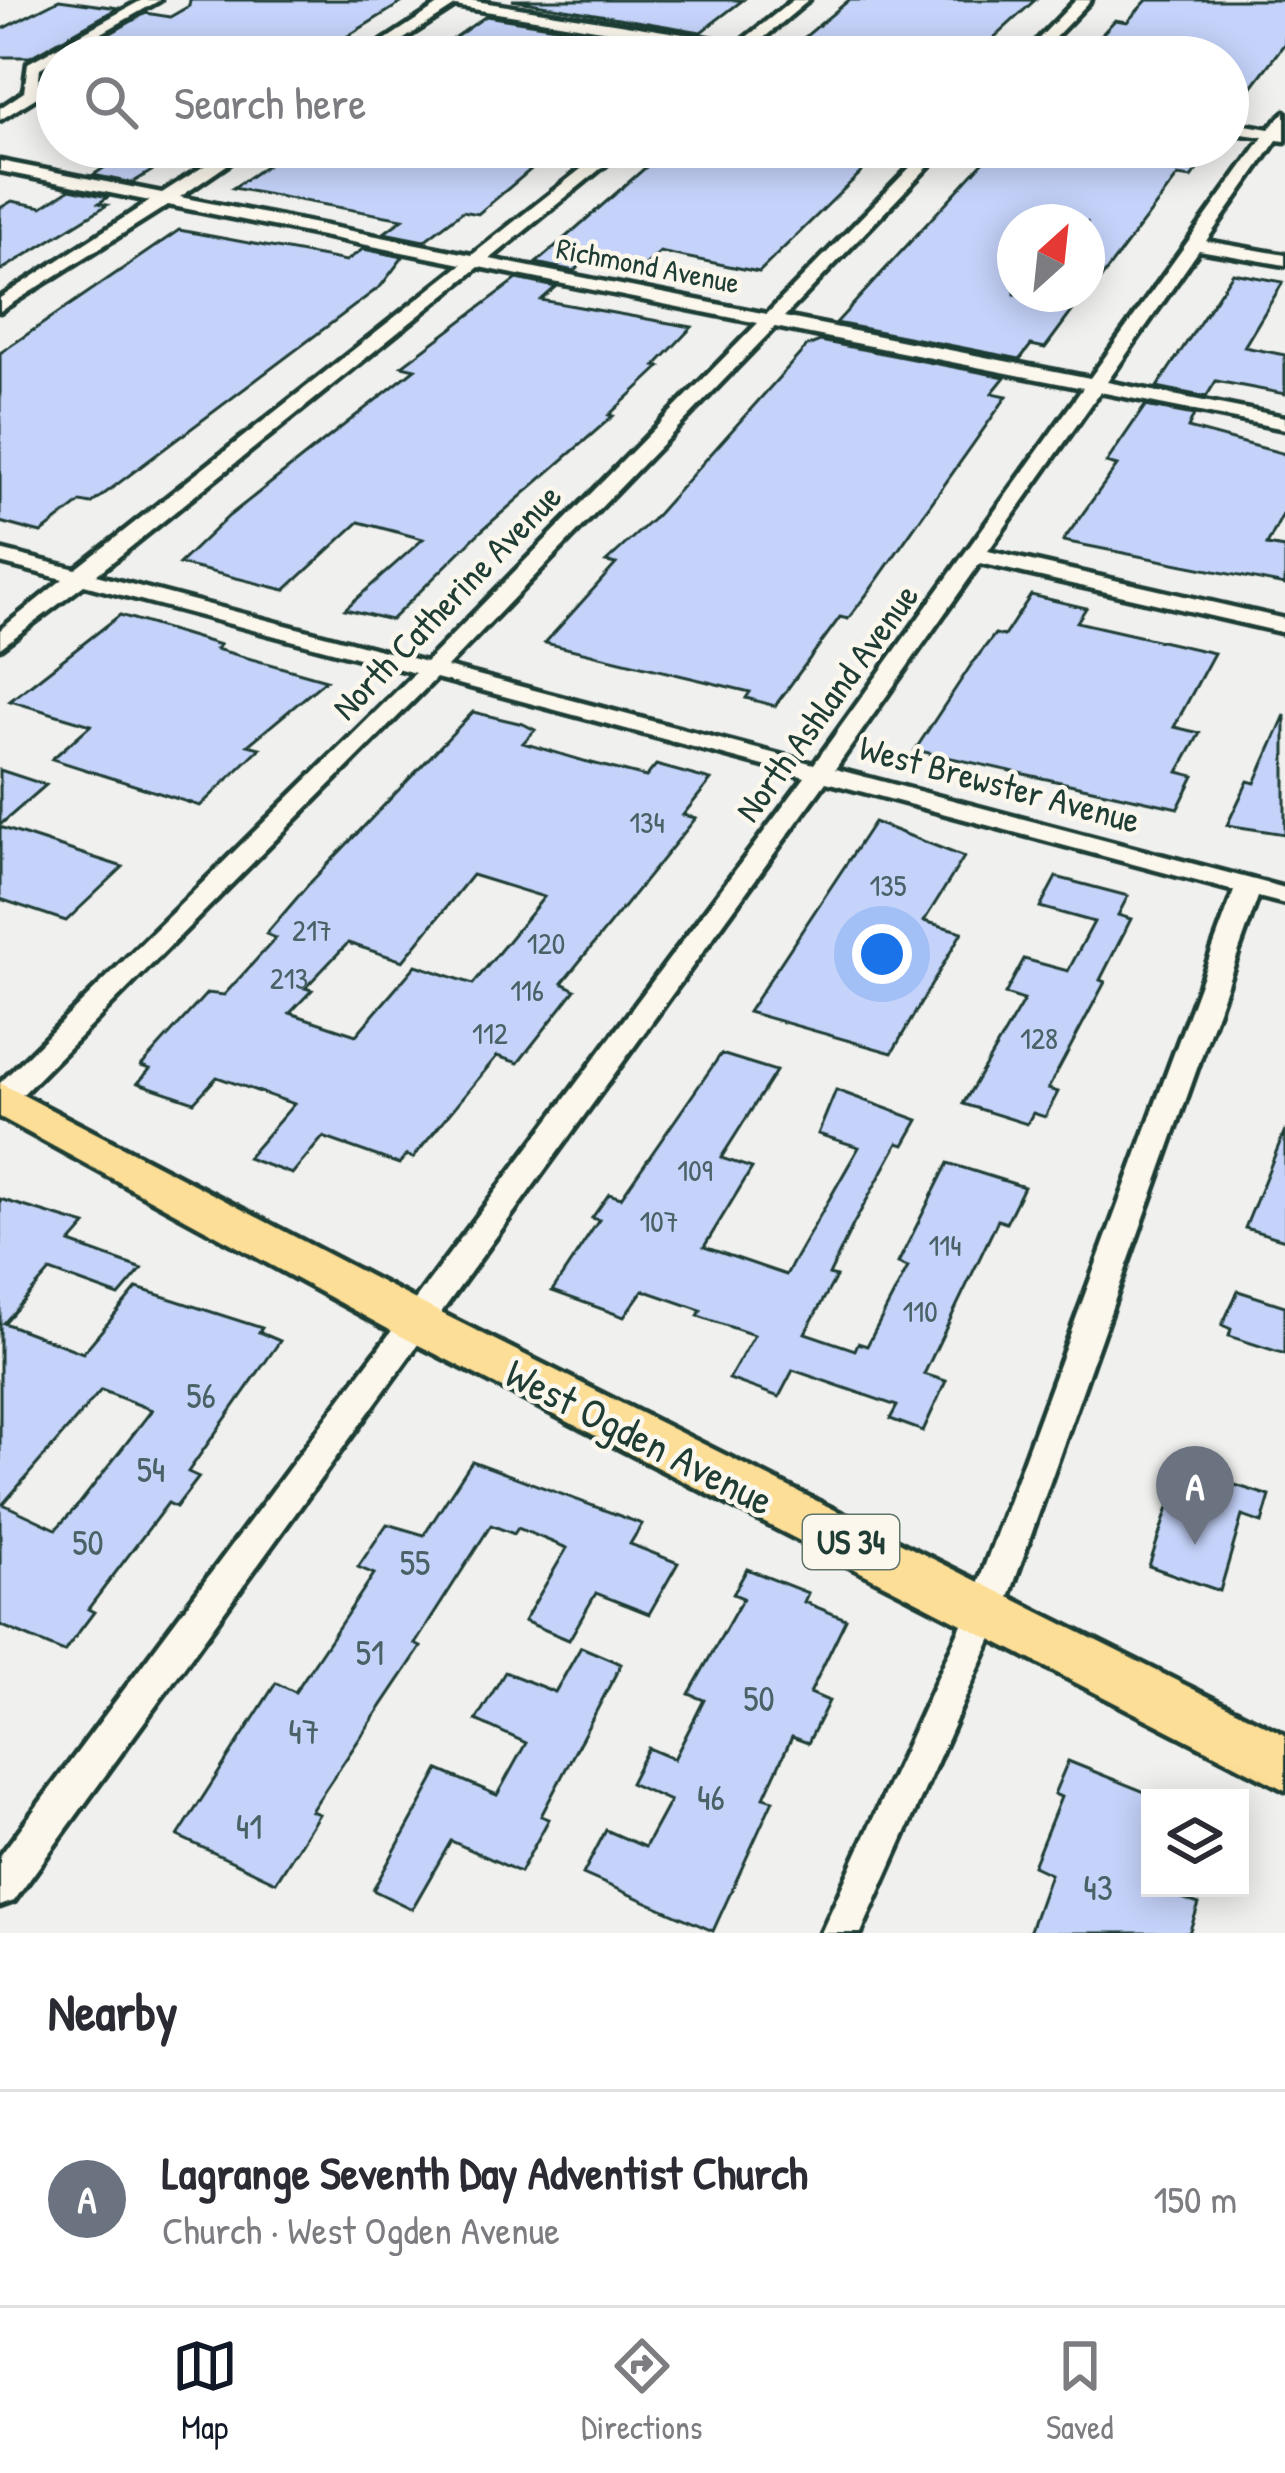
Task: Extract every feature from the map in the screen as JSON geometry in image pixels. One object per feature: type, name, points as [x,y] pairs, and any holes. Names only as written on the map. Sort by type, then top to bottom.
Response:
[{"type":"main road","name":"West Ogden Avenue","points":[[1,1099],[416,1322],[1285,1764]]},
{"type":"street","points":[[88,36],[153,0]]},
{"type":"street","points":[[758,36],[802,0]]},
{"type":"street","points":[[1049,36],[1084,0]]},
{"type":"street","points":[[398,36],[450,1],[643,36]]},
{"type":"street","points":[[0,115],[36,89]]},
{"type":"street","points":[[1249,128],[1281,129]]},
{"type":"street","name":"North Ashland Avenue","points":[[0,1888],[820,773],[1093,385],[1281,129]]},
{"type":"street","name":"Richmond Avenue","points":[[0,166],[1285,423]]},
{"type":"street","points":[[0,306],[213,168]]},
{"type":"street","points":[[0,641],[592,168]]},
{"type":"street","name":"North Catherine Avenue","points":[[1,1099],[430,670],[918,168]]},
{"type":"street","points":[[1194,244],[1285,260]]},
{"type":"street","points":[[975,555],[1285,626]]},
{"type":"street","name":"West Brewster Avenue","points":[[0,556],[1285,896]]},
{"type":"street","points":[[841,1933],[986,1611],[1249,886]]},
{"type":"building","points":[[59,0],[118,8],[68,36],[36,36],[36,54],[30,57],[0,57],[0,30]]},
{"type":"building","points":[[190,0],[406,0],[348,36],[106,36],[146,13],[170,17],[189,6]]},
{"type":"building","points":[[512,0],[743,0],[701,32]]},
{"type":"building","points":[[849,0],[1035,0],[996,36],[806,36]]},
{"type":"building","points":[[1147,0],[1285,0],[1285,43],[1249,90],[1249,36],[1100,36],[1115,20],[1127,22]]},
{"type":"building","points":[[486,16],[612,36],[457,36]]},
{"type":"building","points":[[104,168],[157,168],[132,183],[93,175]]},
{"type":"building","points":[[263,168],[533,168],[478,214],[463,211],[424,241],[384,233],[403,219],[233,188]]},
{"type":"building","points":[[645,168],[866,168],[759,272],[660,252],[643,267],[591,257],[574,271],[536,263]]},
{"type":"building","points":[[978,168],[1198,168],[1191,178],[1178,176],[1105,273],[1105,204],[997,204],[997,312],[1072,312],[1045,348],[1031,345],[1020,359],[836,323]]},
{"type":"building","points":[[70,189],[108,197],[99,203],[107,205],[0,271],[0,208],[12,201],[42,207]]},
{"type":"building","points":[[179,230],[346,261],[363,249],[403,257],[381,286],[91,504],[81,502],[41,533],[0,522],[0,353]]},
{"type":"building","points":[[1233,273],[1283,282],[1244,347],[1285,355],[1285,394],[1216,381],[1206,397],[1157,387]]},
{"type":"building","points":[[517,279],[556,287],[541,300],[692,327],[655,366],[660,367],[609,415],[613,416],[481,531],[391,620],[345,609],[423,539],[359,522],[285,590],[179,564],[229,516],[415,369],[402,366]]},
{"type":"building","points":[[820,341],[1005,377],[992,393],[1007,396],[870,590],[848,619],[840,617],[775,706],[746,698],[750,692],[545,643],[616,564],[606,562],[653,519],[807,346]]},
{"type":"building","points":[[1145,406],[1194,415],[1188,428],[1285,454],[1285,510],[1267,545],[1285,548],[1285,585],[1063,541],[1117,466],[1106,463]]},
{"type":"building","points":[[1031,595],[1086,608],[1077,622],[1214,653],[1174,727],[1200,733],[1178,772],[1194,776],[1178,808],[915,750],[971,665],[995,634],[1004,636]]},
{"type":"building","points":[[120,615],[326,680],[248,745],[260,748],[200,806],[52,759],[91,725],[10,701]]},
{"type":"building","points":[[473,712],[523,724],[535,730],[523,743],[584,761],[646,777],[656,765],[711,780],[683,815],[696,818],[562,983],[575,990],[518,1063],[497,1056],[413,1158],[406,1155],[399,1164],[323,1137],[292,1174],[247,1158],[294,1104],[217,1077],[194,1102],[138,1083],[150,1069],[141,1066],[207,993],[224,995],[276,938],[266,934]],"holes":[[[472,875],[544,897],[473,984],[416,965],[356,1035],[290,1013],[312,990],[305,988],[348,943],[403,961]]]},
{"type":"building","points":[[1285,715],[1285,834],[1227,825],[1248,781],[1255,783]]},
{"type":"building","points":[[0,770],[46,785],[0,825]]},
{"type":"building","points":[[874,822],[964,857],[924,921],[962,932],[892,1053],[748,1012]]},
{"type":"building","points":[[0,827],[123,867],[66,921],[0,899]]},
{"type":"building","points":[[1056,877],[1128,896],[1118,915],[1131,919],[1100,980],[1105,982],[1048,1089],[1058,1092],[1045,1117],[1033,1113],[1027,1124],[963,1104],[1024,1000],[1005,994],[1024,959],[1068,971],[1094,922],[1040,907]]},
{"type":"building","points":[[721,1054],[776,1071],[721,1158],[752,1168],[704,1247],[786,1275],[859,1147],[818,1134],[836,1090],[918,1120],[904,1145],[898,1143],[853,1225],[829,1275],[836,1277],[805,1333],[855,1350],[858,1343],[867,1346],[908,1267],[898,1263],[948,1163],[1024,1187],[1006,1223],[998,1220],[924,1374],[946,1381],[923,1431],[890,1419],[897,1406],[793,1370],[779,1397],[729,1379],[754,1335],[698,1316],[701,1310],[643,1290],[624,1317],[552,1291],[599,1220],[592,1218],[609,1194],[621,1198]]},
{"type":"building","points":[[1285,1130],[1285,1240],[1245,1228]]},
{"type":"building","points":[[0,1199],[86,1225],[70,1243],[142,1269],[119,1296],[50,1271],[4,1323],[83,1353],[137,1288],[262,1328],[259,1332],[280,1341],[188,1472],[199,1477],[176,1507],[168,1503],[88,1609],[94,1612],[64,1652],[0,1625]],"holes":[[[101,1390],[152,1410],[56,1529],[3,1504]]]},
{"type":"building","points":[[1238,1291],[1285,1306],[1285,1354],[1229,1336],[1231,1329],[1222,1325]]},
{"type":"building","points":[[472,1461],[642,1524],[630,1544],[678,1563],[649,1614],[596,1593],[569,1640],[524,1621],[567,1548],[518,1528],[514,1534],[491,1525],[415,1644],[421,1647],[311,1811],[319,1814],[276,1882],[178,1836],[276,1683],[295,1692],[374,1574],[358,1567],[387,1524],[424,1535]]},
{"type":"building","points":[[1181,1468],[1270,1496],[1262,1523],[1242,1516],[1220,1591],[1149,1566]]},
{"type":"building","points":[[747,1569],[808,1593],[804,1602],[846,1619],[810,1693],[829,1701],[808,1743],[792,1737],[764,1797],[773,1800],[713,1931],[583,1874],[606,1830],[645,1847],[670,1801],[630,1783],[648,1748],[674,1759],[704,1700],[689,1694],[743,1598],[733,1594]]},
{"type":"building","points":[[581,1647],[621,1664],[541,1816],[549,1819],[520,1872],[451,1841],[412,1909],[373,1890],[439,1770],[497,1795],[526,1743],[476,1720],[505,1672],[555,1692]]},
{"type":"building","points":[[1068,1761],[1141,1790],[1141,1897],[1178,1897],[1199,1904],[1189,1933],[1029,1933],[1050,1874],[1033,1866],[1061,1797],[1054,1794]]},
{"type":"place","name":"Lagrange Seventh Day Adventist Church","points":[[1195,1545]]}]
